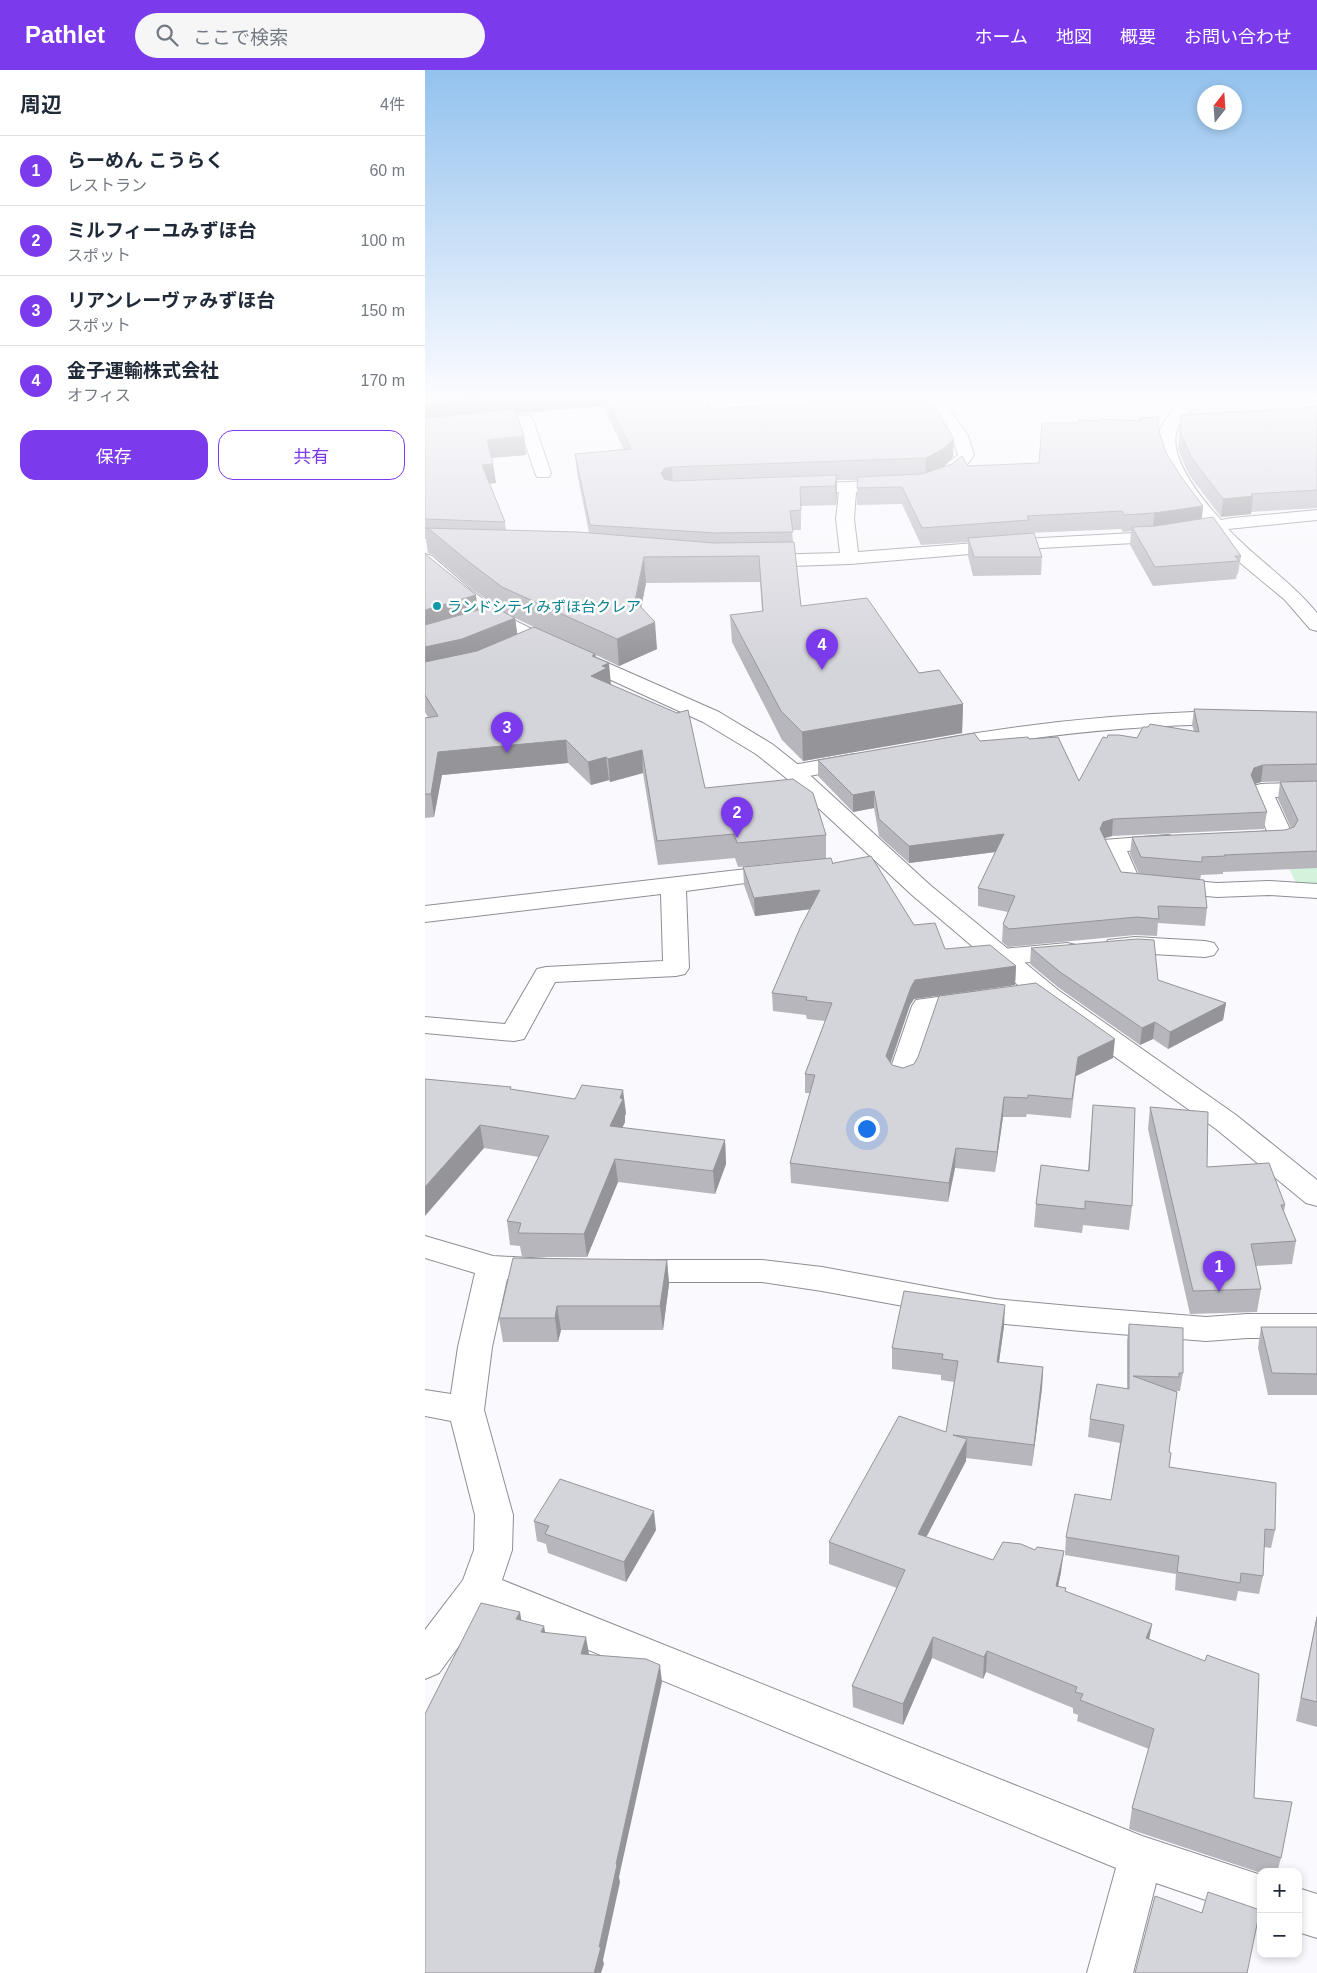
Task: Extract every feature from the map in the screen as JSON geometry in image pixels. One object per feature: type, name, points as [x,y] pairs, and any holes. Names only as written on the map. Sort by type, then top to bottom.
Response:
[{"type":"street","points":[[848,488],[845,519],[850,558]]},
{"type":"street","points":[[782,490],[851,488]]},
{"type":"street","points":[[1187,488],[1217,527],[1244,556],[1293,597],[1317,625]]},
{"type":"street","points":[[743,561],[850,558],[1041,543],[1153,537],[1232,524],[1317,515]]},
{"type":"street","points":[[428,551],[464,594],[497,619],[537,639],[711,717],[764,749],[793,772],[890,862],[1042,991],[1226,1122],[1317,1196]]},
{"type":"street","points":[[470,627],[497,619]]},
{"type":"street","points":[[513,650],[537,639]]},
{"type":"street","points":[[926,749],[989,737],[1057,728],[1182,718],[1249,718]]},
{"type":"street","points":[[793,772],[870,759]]},
{"type":"street","points":[[1235,840],[1282,838],[1261,792],[1317,789]]},
{"type":"street","points":[[1188,842],[1113,845],[1129,883],[1217,890],[1269,888],[1317,891]]},
{"type":"street","points":[[861,865],[890,862]]},
{"type":"street","points":[[425,914],[801,870]]},
{"type":"street","points":[[425,1025],[514,1033],[546,975],[676,968],[673,884]]},
{"type":"street","points":[[1001,957],[1135,944],[1205,949]]},
{"type":"street","points":[[902,1076],[927,1006],[1042,991]]},
{"type":"street","points":[[425,1247],[493,1266],[528,1270],[761,1271],[822,1279],[995,1311],[1109,1322],[1205,1329],[1247,1326],[1317,1326]]},
{"type":"street","points":[[425,1662],[479,1588],[493,1550],[494,1515],[466,1410],[475,1347],[493,1266]]},
{"type":"street","points":[[425,1403],[466,1410]]},
{"type":"street","points":[[479,1588],[1141,1858],[1257,1896]]},
{"type":"street","points":[[1110,1973],[1141,1858]]},
{"type":"street","points":[[1302,1911],[1317,1916]]},
{"type":"green space","points":[[1278,844],[1317,850],[1317,885],[1296,883]]},
{"type":"building","points":[[425,488],[491,488],[505,522],[425,519]]},
{"type":"building","points":[[582,488],[800,488],[801,510],[790,511],[793,532],[715,533],[590,525]]},
{"type":"building","points":[[902,488],[1189,488],[1203,506],[1124,515],[1122,511],[1027,516],[1029,520],[922,528]]},
{"type":"building","points":[[1214,488],[1317,488],[1317,490],[1251,494],[1253,496],[1223,499]]},
{"type":"building","points":[[1213,517],[1241,556],[1235,556],[1239,561],[1155,567],[1132,527],[1155,526]]},
{"type":"building","points":[[425,528],[578,532],[714,543],[794,542],[801,606],[867,598],[919,673],[939,670],[963,704],[802,732],[781,711],[730,615],[763,611],[759,556],[644,557],[635,601],[655,622],[617,639],[502,587],[429,529]]},
{"type":"building","points":[[1034,533],[1042,557],[974,557],[968,538]]},
{"type":"building","points":[[425,554],[476,595],[425,610]]},
{"type":"building","points":[[492,606],[515,618],[462,639],[425,647],[425,625]]},
{"type":"building","points":[[534,627],[595,654],[592,656],[609,663],[602,666],[607,668],[591,676],[677,713],[688,710],[705,788],[793,779],[813,793],[826,835],[737,843],[734,834],[657,841],[642,750],[588,762],[566,740],[438,752],[431,794],[425,794],[425,718],[438,716],[425,695],[425,662],[477,651]]},
{"type":"building","points":[[1194,709],[1317,712],[1317,764],[1263,765],[1254,768],[1251,775],[1267,812],[1113,819],[1103,822],[1100,829],[1121,872],[1204,880],[1207,908],[1158,906],[1159,919],[1137,917],[1009,929],[1003,924],[1015,896],[978,888],[1004,834],[909,846],[879,819],[874,791],[853,795],[818,760],[974,733],[980,741],[1028,737],[1029,739],[1058,737],[1079,781],[1103,737],[1119,735],[1137,738],[1143,727],[1148,727],[1150,724],[1199,732]]},
{"type":"building","points":[[1317,781],[1317,851],[1202,857],[1202,862],[1141,857],[1132,837],[1285,830],[1294,827],[1298,820],[1280,782]]},
{"type":"building","points":[[871,856],[914,925],[935,923],[945,949],[990,945],[1016,966],[915,980],[886,1056],[892,1065],[903,1068],[914,1064],[939,996],[1036,983],[1115,1039],[1078,1057],[1072,1099],[1028,1095],[1028,1098],[1004,1097],[997,1152],[956,1148],[949,1183],[790,1163],[815,1075],[805,1074],[832,1003],[806,1000],[807,997],[772,993],[800,928],[820,890],[754,898],[743,867],[831,858],[833,864]]},
{"type":"building","points":[[1137,939],[1154,940],[1158,980],[1226,1003],[1170,1032],[1155,1022],[1142,1028],[1060,972],[1031,948]]},
{"type":"building","points":[[425,1079],[511,1087],[510,1089],[575,1099],[582,1085],[623,1090],[620,1098],[623,1099],[610,1126],[725,1140],[713,1171],[615,1159],[584,1234],[518,1233],[521,1223],[507,1221],[549,1136],[480,1125],[425,1187]]},
{"type":"building","points":[[1093,1105],[1135,1108],[1132,1206],[1085,1201],[1085,1209],[1036,1204],[1041,1165],[1089,1171]]},
{"type":"building","points":[[1150,1107],[1208,1112],[1207,1167],[1269,1163],[1285,1205],[1281,1205],[1296,1241],[1251,1244],[1261,1289],[1193,1291]]},
{"type":"building","points":[[513,1258],[667,1260],[660,1306],[557,1306],[555,1318],[499,1318]]},
{"type":"building","points":[[904,1291],[1005,1305],[997,1362],[1043,1367],[1034,1445],[953,1435],[967,1439],[918,1534],[993,1560],[1003,1542],[1021,1544],[1035,1550],[1037,1547],[1064,1551],[1056,1586],[1066,1588],[1065,1591],[1152,1624],[1146,1638],[1205,1661],[1207,1655],[1259,1674],[1254,1798],[1292,1802],[1281,1858],[1132,1808],[1154,1729],[1080,1700],[1083,1694],[1075,1692],[1077,1687],[987,1651],[984,1657],[933,1637],[903,1704],[852,1686],[905,1570],[829,1542],[899,1416],[946,1432],[958,1361],[942,1359],[943,1354],[892,1348]]},
{"type":"building","points":[[1129,1324],[1183,1328],[1183,1373],[1179,1373],[1179,1377],[1133,1376],[1177,1392],[1169,1452],[1171,1453],[1169,1467],[1276,1483],[1275,1530],[1265,1529],[1263,1576],[1241,1573],[1240,1583],[1177,1572],[1179,1556],[1066,1537],[1075,1494],[1111,1500],[1124,1425],[1090,1419],[1097,1384],[1129,1389]]},
{"type":"building","points":[[1261,1327],[1317,1327],[1317,1374],[1272,1373]]},
{"type":"building","points":[[560,1479],[654,1511],[624,1562],[545,1534],[549,1526],[534,1521]]},
{"type":"building","points":[[481,1603],[520,1612],[516,1619],[544,1626],[541,1632],[586,1637],[581,1654],[646,1659],[660,1665],[594,1973],[425,1973],[425,1714]]},
{"type":"building","points":[[1317,1617],[1317,1702],[1301,1698]]},
{"type":"building","points":[[1208,1892],[1257,1909],[1257,1925],[1247,1973],[1135,1973],[1155,1896],[1202,1913]]},
{"type":"place","name":"ランドシティみずほ台クレア","points":[[437,606]]},
{"type":"place","name":"金子運輸株式会社","points":[[822,670]]},
{"type":"place","name":"リアンレーヴァみずほ台","points":[[507,753]]},
{"type":"place","name":"ミルフィーユみずほ台","points":[[737,838]]},
{"type":"place","name":"らーめん こうらく","points":[[1219,1292]]}]
